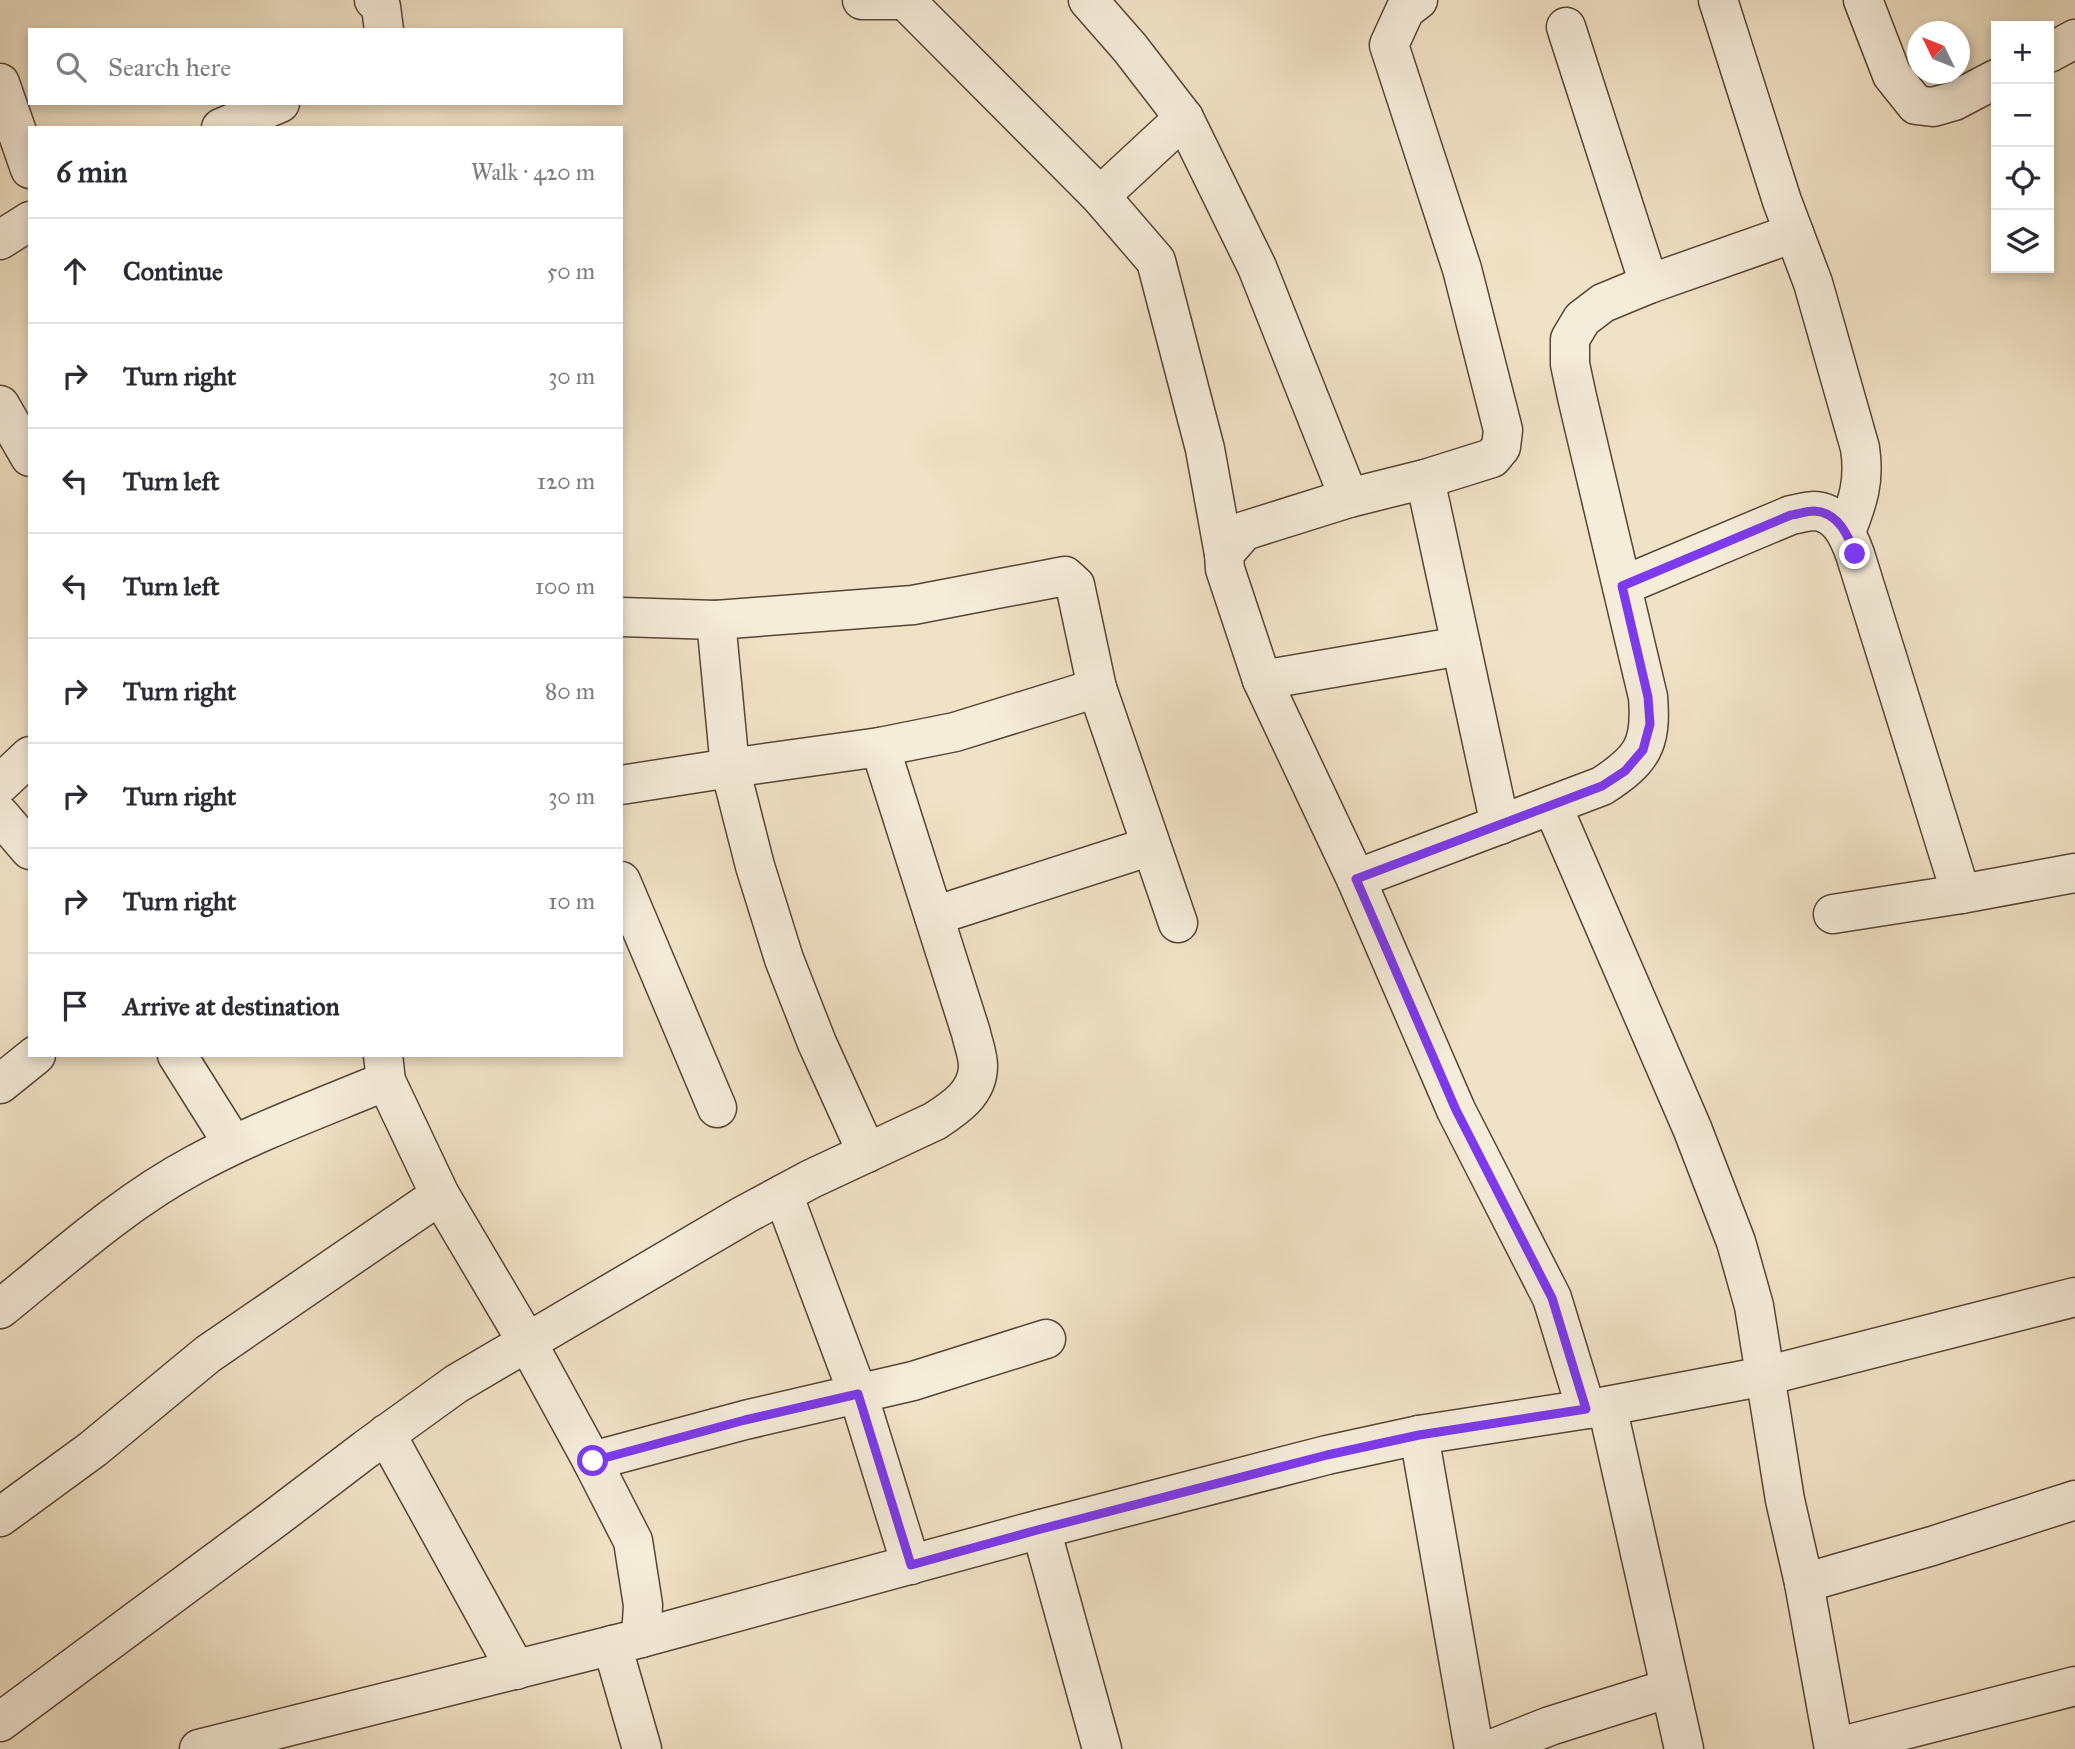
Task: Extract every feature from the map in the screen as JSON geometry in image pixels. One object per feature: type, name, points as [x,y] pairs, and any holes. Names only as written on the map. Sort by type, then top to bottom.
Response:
[{"type":"street","points":[[374,0],[381,7],[384,28]]},
{"type":"street","points":[[862,0],[907,1],[1100,196],[1156,261],[1205,449],[1225,569],[1262,680],[1356,879],[1456,1110],[1552,1298],[1597,1408],[1684,1749]]},
{"type":"street","points":[[1088,0],[1130,48],[1184,118],[1257,267],[1349,498]]},
{"type":"street","points":[[1224,554],[1244,531],[1492,458],[1501,447],[1503,430],[1462,269],[1389,45],[1405,10],[1418,0]]},
{"type":"street","points":[[1718,0],[1794,233],[1813,283],[1860,448],[1862,484],[1846,532]]},
{"type":"street","points":[[1863,0],[1892,75],[1916,105],[1933,107],[1954,101],[1991,82]]},
{"type":"street","points":[[1566,27],[1649,284]]},
{"type":"street","points":[[2054,50],[2075,40]]},
{"type":"street","points":[[0,83],[28,163]]},
{"type":"street","points":[[226,126],[275,105]]},
{"type":"street","points":[[1100,196],[1184,118]]},
{"type":"street","points":[[0,240],[28,222]]},
{"type":"street","points":[[1356,879],[1602,786],[1625,771],[1643,750],[1650,724],[1648,697],[1577,397],[1570,364],[1570,339],[1582,319],[1603,303],[1794,233]]},
{"type":"street","points":[[0,405],[28,454]]},
{"type":"street","points":[[1425,479],[1500,825]]},
{"type":"street","points":[[1622,586],[1791,515],[1815,511],[1831,515],[1846,532],[1961,894]]},
{"type":"street","points":[[623,617],[716,620],[913,605],[1065,576],[1075,585],[1097,688],[1178,923]]},
{"type":"street","points":[[716,620],[730,768],[755,866],[784,959],[817,1043],[867,1153]]},
{"type":"street","points":[[1262,680],[1461,646]]},
{"type":"street","points":[[623,785],[880,747],[955,732],[1097,688]]},
{"type":"street","points":[[0,1722],[456,1384],[783,1194],[935,1121],[965,1098],[975,1083],[978,1065],[971,1033],[880,747]]},
{"type":"street","points":[[0,784],[28,758]]},
{"type":"street","points":[[1552,804],[1692,1128],[1736,1242],[1754,1306],[1785,1500],[1804,1583],[1834,1749],[2075,1686]]},
{"type":"street","points":[[0,815],[28,848]]},
{"type":"street","points":[[934,916],[1151,846]]},
{"type":"street","points":[[1833,914],[2075,873]]},
{"type":"street","points":[[623,891],[631,929],[717,1108]]},
{"type":"street","points":[[0,1084],[34,1057]]},
{"type":"street","points":[[178,1057],[233,1144]]},
{"type":"street","points":[[0,1309],[141,1198],[191,1166],[384,1068],[440,1195],[527,1342],[593,1461],[632,1541],[643,1605],[626,1641],[642,1749]]},
{"type":"street","points":[[783,1194],[858,1394],[911,1565]]},
{"type":"street","points":[[0,1517],[93,1449],[208,1354],[440,1195]]},
{"type":"street","points":[[199,1749],[516,1670],[1327,1455],[1419,1435],[1597,1408],[1765,1376],[2075,1297]]},
{"type":"street","points":[[593,1461],[745,1420],[913,1381],[1046,1339]]},
{"type":"street","points":[[386,1434],[516,1670]]},
{"type":"street","points":[[1419,1435],[1474,1749]]},
{"type":"street","points":[[1804,1583],[1932,1546],[2075,1500]]},
{"type":"street","points":[[1041,1529],[1102,1749]]},
{"type":"street","points":[[1492,1749],[1550,1726],[1670,1688]]},
{"type":"route","points":[[593,1461],[665,1440],[858,1394],[911,1565],[1327,1455],[1419,1435],[1586,1409],[1552,1298],[1456,1110],[1356,879],[1602,786],[1625,771],[1643,750],[1650,724],[1648,697],[1622,586],[1791,515],[1815,511],[1831,515],[1846,532],[1855,554]]}]
